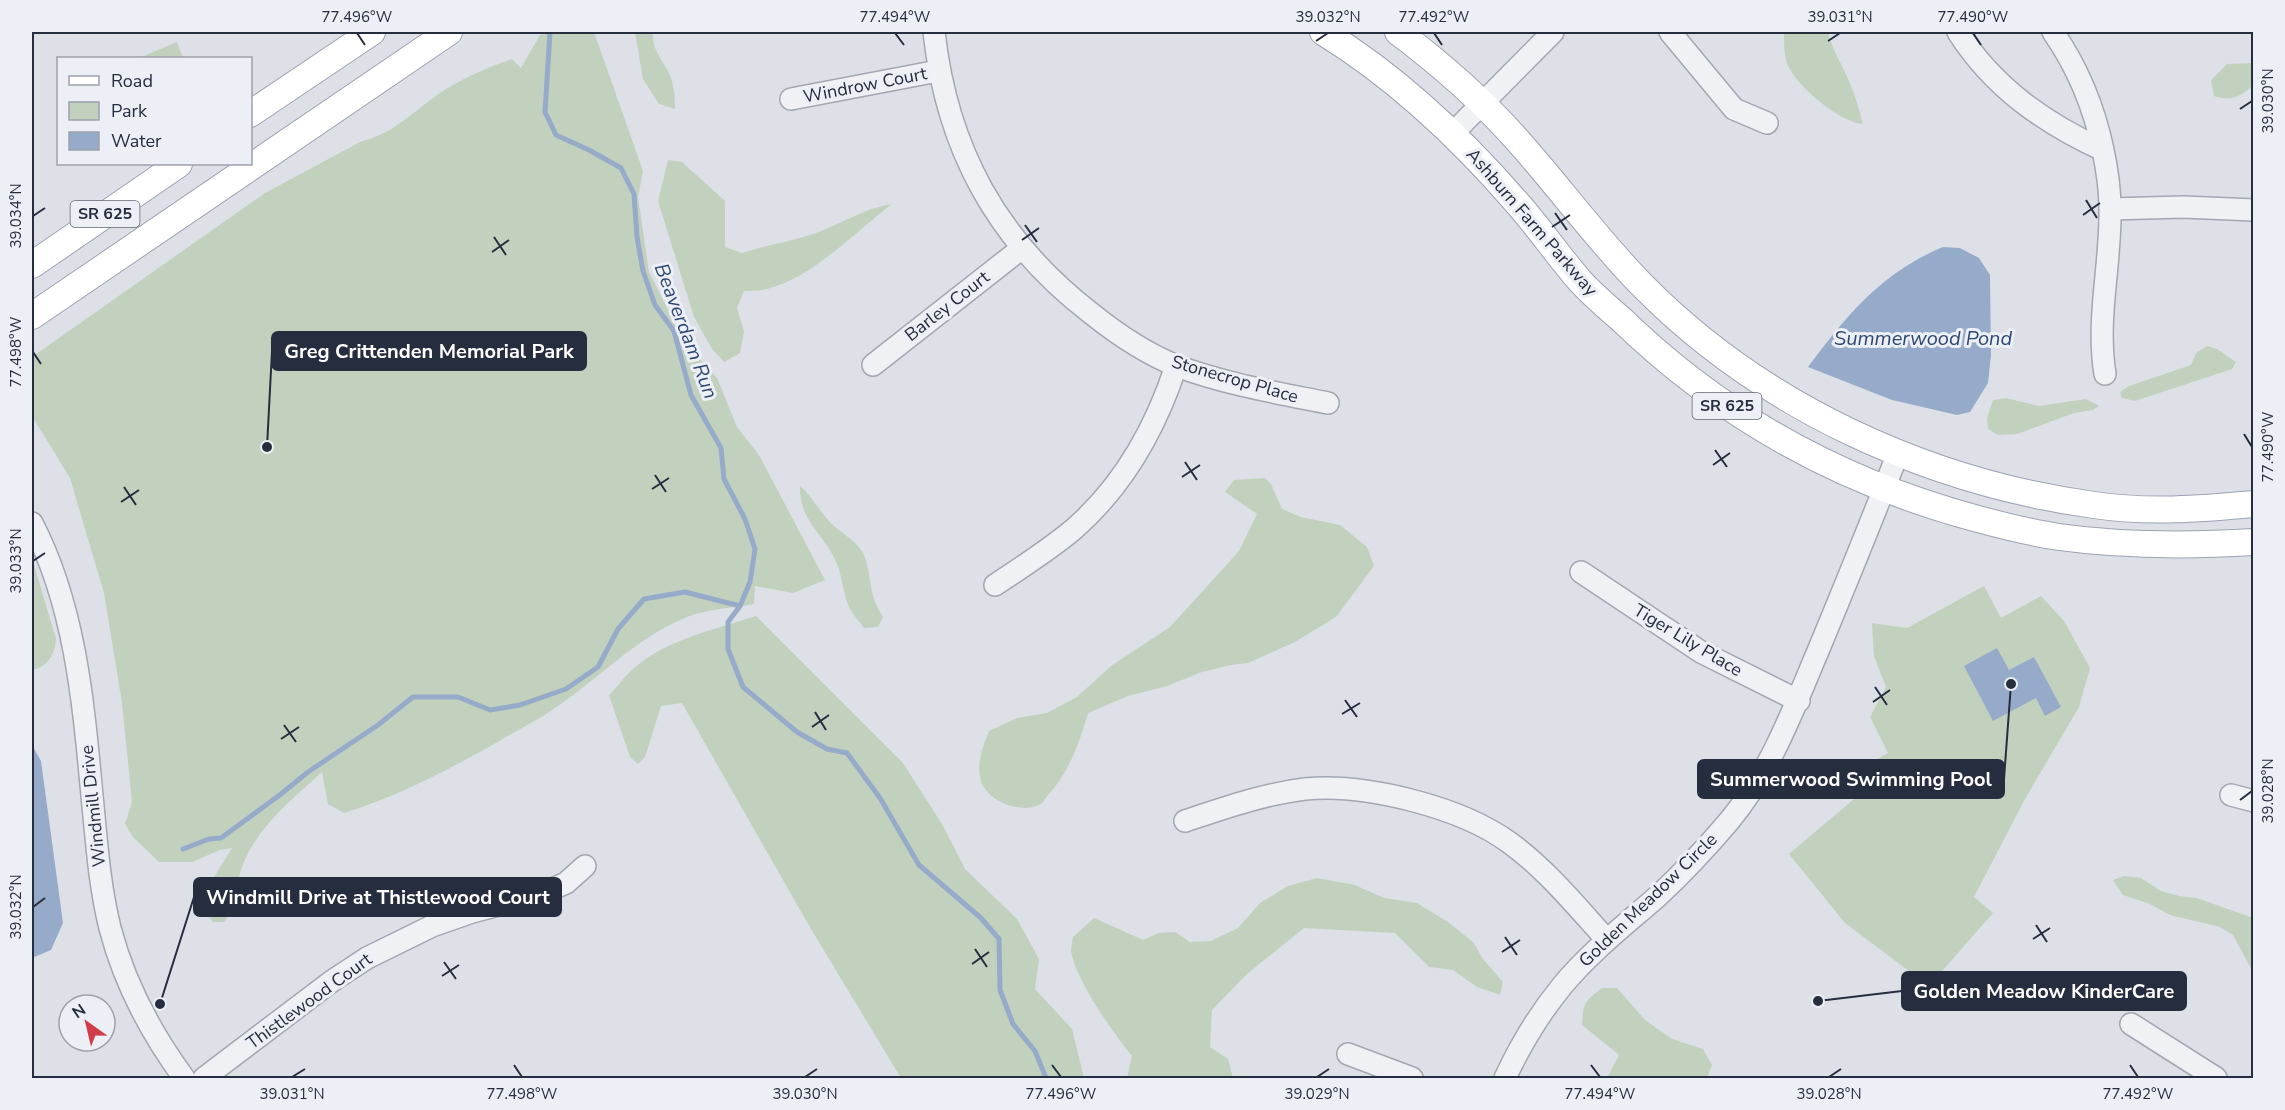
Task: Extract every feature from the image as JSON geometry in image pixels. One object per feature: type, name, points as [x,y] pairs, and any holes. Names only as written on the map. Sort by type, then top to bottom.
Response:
[{"type":"main road","points":[[252,113],[372,32]]},
{"type":"main road","name":"SR 625","points":[[32,316],[449,32]]},
{"type":"main road","name":"Ashburn Farm Parkway","points":[[1323,32],[1363,58],[1453,133],[1520,205],[1583,283],[1651,348],[1707,393],[1746,420],[1803,453],[1884,489],[1933,507],[2013,528],[2108,542],[2201,545],[2253,542]]},
{"type":"main road","name":"SR 625","points":[[1398,32],[1455,77],[1483,103],[1519,141],[1637,280],[1667,310],[1714,348],[1804,408],[1898,453],[1968,478],[2095,506],[2173,510],[2253,504]]},
{"type":"main road","name":"SR 625","points":[[32,265],[178,165]]},
{"type":"street","name":"Stonecrop Place","points":[[934,32],[938,71],[947,108],[973,173],[998,216],[1046,275],[1095,317],[1132,343],[1176,366],[1328,403]]},
{"type":"street","points":[[1453,133],[1552,32]]},
{"type":"street","points":[[1670,32],[1734,108],[1767,123]]},
{"type":"street","points":[[1959,32],[1978,58],[2018,99],[2068,134],[2103,150]]},
{"type":"street","points":[[2053,32],[2066,50],[2085,87],[2096,116],[2108,172],[2110,209],[2101,350],[2105,374]]},
{"type":"street","name":"Windrow Court","points":[[791,99],[938,71]]},
{"type":"street","points":[[2110,209],[2183,207],[2253,210]]},
{"type":"street","name":"Barley Court","points":[[873,365],[1022,248]]},
{"type":"street","points":[[995,585],[1075,528],[1104,499],[1145,440],[1176,366]]},
{"type":"street","name":"Golden Meadow Circle","points":[[1505,1078],[1543,1011],[1562,986],[1607,940],[1660,894],[1690,864],[1747,796],[1775,750],[1799,701],[1898,453]]},
{"type":"street","name":"Windmill Drive","points":[[32,523],[60,592],[70,631],[88,745],[99,867],[110,928],[119,958],[141,1009],[165,1052],[184,1078]]},
{"type":"street","name":"Tiger Lily Place","points":[[1581,572],[1701,652],[1799,701]]},
{"type":"street","points":[[1185,821],[1237,804],[1307,789],[1352,790],[1408,799],[1450,812],[1509,842],[1545,873],[1607,940]]},
{"type":"street","points":[[2231,795],[2253,801]]},
{"type":"street","name":"Thistlewood Court","points":[[204,1078],[332,981],[367,958],[432,926],[472,912],[542,894],[566,883],[585,866]]},
{"type":"street","points":[[2131,1024],[2216,1078]]},
{"type":"street","points":[[1348,1054],[1412,1078]]},
{"type":"green space","points":[[559,32],[594,32],[643,171],[638,197],[649,272],[683,340],[717,378],[737,427],[759,455],[825,580],[793,593],[755,586],[754,604],[703,612],[668,626],[650,636],[540,718],[482,751],[385,798],[344,813],[328,804],[322,772],[278,813],[259,836],[244,862],[229,915],[224,922],[213,922],[205,912],[213,879],[232,848],[220,850],[192,862],[159,862],[133,837],[125,824],[132,802],[122,703],[104,593],[70,478],[32,416],[32,357],[265,193],[362,141],[383,133],[440,93],[466,78],[512,59],[521,68],[540,35]]},
{"type":"green space","points":[[635,32],[653,32],[655,48],[672,80],[675,109],[659,104],[643,79]]},
{"type":"green space","points":[[1784,32],[1828,32],[1851,86],[1863,124],[1842,117],[1806,90],[1786,60]]},
{"type":"green space","points":[[177,42],[183,57],[141,57]]},
{"type":"green space","points":[[2253,63],[2253,85],[2249,89],[2230,98],[2214,96],[2211,80],[2227,64]]},
{"type":"green space","points":[[668,160],[682,162],[725,201],[725,247],[742,253],[813,234],[872,209],[892,204],[817,265],[800,275],[767,289],[744,291],[737,308],[744,331],[740,353],[724,362],[712,349],[694,317],[658,201]]},
{"type":"green space","points":[[2207,346],[2217,349],[2236,362],[2232,369],[2135,401],[2122,398],[2120,392],[2129,386],[2191,365],[2196,353]]},
{"type":"green space","points":[[2006,398],[2039,406],[2086,399],[2099,406],[2093,410],[2074,413],[2017,434],[1998,435],[1988,429],[1987,418],[1993,400]]},
{"type":"green space","points":[[1265,478],[1271,484],[1282,509],[1301,517],[1340,525],[1367,547],[1374,566],[1336,617],[1295,642],[1248,663],[1202,672],[1167,686],[1128,696],[1088,713],[1068,766],[1044,801],[1023,808],[997,800],[984,788],[979,768],[989,731],[1017,718],[1047,713],[1077,697],[1111,666],[1170,627],[1239,551],[1257,514],[1225,492],[1234,480]]},
{"type":"green space","points":[[800,486],[830,522],[858,545],[864,555],[872,593],[883,617],[878,627],[864,628],[850,609],[837,564],[808,519],[801,498]]},
{"type":"green space","points":[[32,558],[56,639],[50,659],[42,666],[32,670]]},
{"type":"green space","points":[[1984,586],[2001,618],[2041,596],[2064,621],[2090,668],[2079,707],[2025,799],[1974,897],[1993,913],[1929,986],[1845,923],[1789,854],[1867,788],[1863,767],[1888,753],[1870,717],[1886,687],[1874,656],[1872,623],[1907,628]]},
{"type":"green space","points":[[756,616],[903,763],[942,824],[965,869],[1017,919],[1039,959],[1035,989],[1072,1029],[1084,1078],[901,1078],[811,929],[682,703],[661,706],[645,757],[638,764],[630,757],[609,695],[623,679],[645,659],[660,650],[707,631]]},
{"type":"green space","points":[[2124,876],[2141,878],[2161,891],[2197,898],[2253,918],[2253,972],[2233,935],[2220,927],[2170,915],[2150,904],[2123,895],[2113,880]]},
{"type":"green space","points":[[1317,878],[1355,885],[1384,898],[1417,903],[1448,922],[1473,942],[1483,959],[1503,982],[1500,995],[1477,987],[1453,970],[1429,967],[1395,933],[1304,928],[1247,974],[1212,1010],[1210,1047],[1228,1059],[1233,1078],[1127,1078],[1132,1056],[1087,991],[1074,963],[1071,951],[1073,937],[1094,918],[1143,940],[1159,933],[1175,932],[1190,942],[1211,941],[1238,928],[1260,903],[1288,886]]},
{"type":"green space","points":[[1602,988],[1617,988],[1645,1020],[1672,1039],[1703,1049],[1712,1065],[1707,1078],[1607,1078],[1619,1055],[1582,1025],[1586,1003]]},
{"type":"water","name":"Summerwood Pond","points":[[1943,247],[1960,248],[1979,258],[1990,275],[1991,355],[1988,383],[1970,412],[1957,415],[1892,400],[1808,367],[1867,297],[1901,269]]},
{"type":"water","points":[[1997,648],[2009,670],[2034,657],[2061,707],[2045,716],[2036,698],[1993,721],[1964,666]]},
{"type":"water","points":[[32,745],[41,761],[63,923],[51,950],[32,958]]},
{"type":"waterway","name":"Beaverdam Run","points":[[550,32],[545,112],[556,135],[621,168],[634,194],[637,237],[643,271],[655,305],[674,331],[691,395],[721,448],[724,479],[745,519],[755,549],[750,582],[740,606],[728,622],[728,649],[743,687],[797,732],[827,749],[847,753],[880,798],[919,865],[981,918],[999,939],[1000,990],[1013,1024],[1035,1051],[1046,1078]]},
{"type":"waterway","points":[[183,849],[209,839],[221,838],[308,772],[378,725],[413,697],[458,697],[490,710],[520,705],[566,689],[598,667],[618,629],[644,599],[685,592],[740,606]]},
{"type":"place","name":"Greg Crittenden Memorial Park","points":[[267,447]]},
{"type":"place","name":"Summerwood Swimming Pool","points":[[2011,684]]},
{"type":"place","name":"Golden Meadow KinderCare","points":[[1818,1001]]},
{"type":"place","name":"Windmill Drive at Thistlewood Court","points":[[160,1004]]}]
